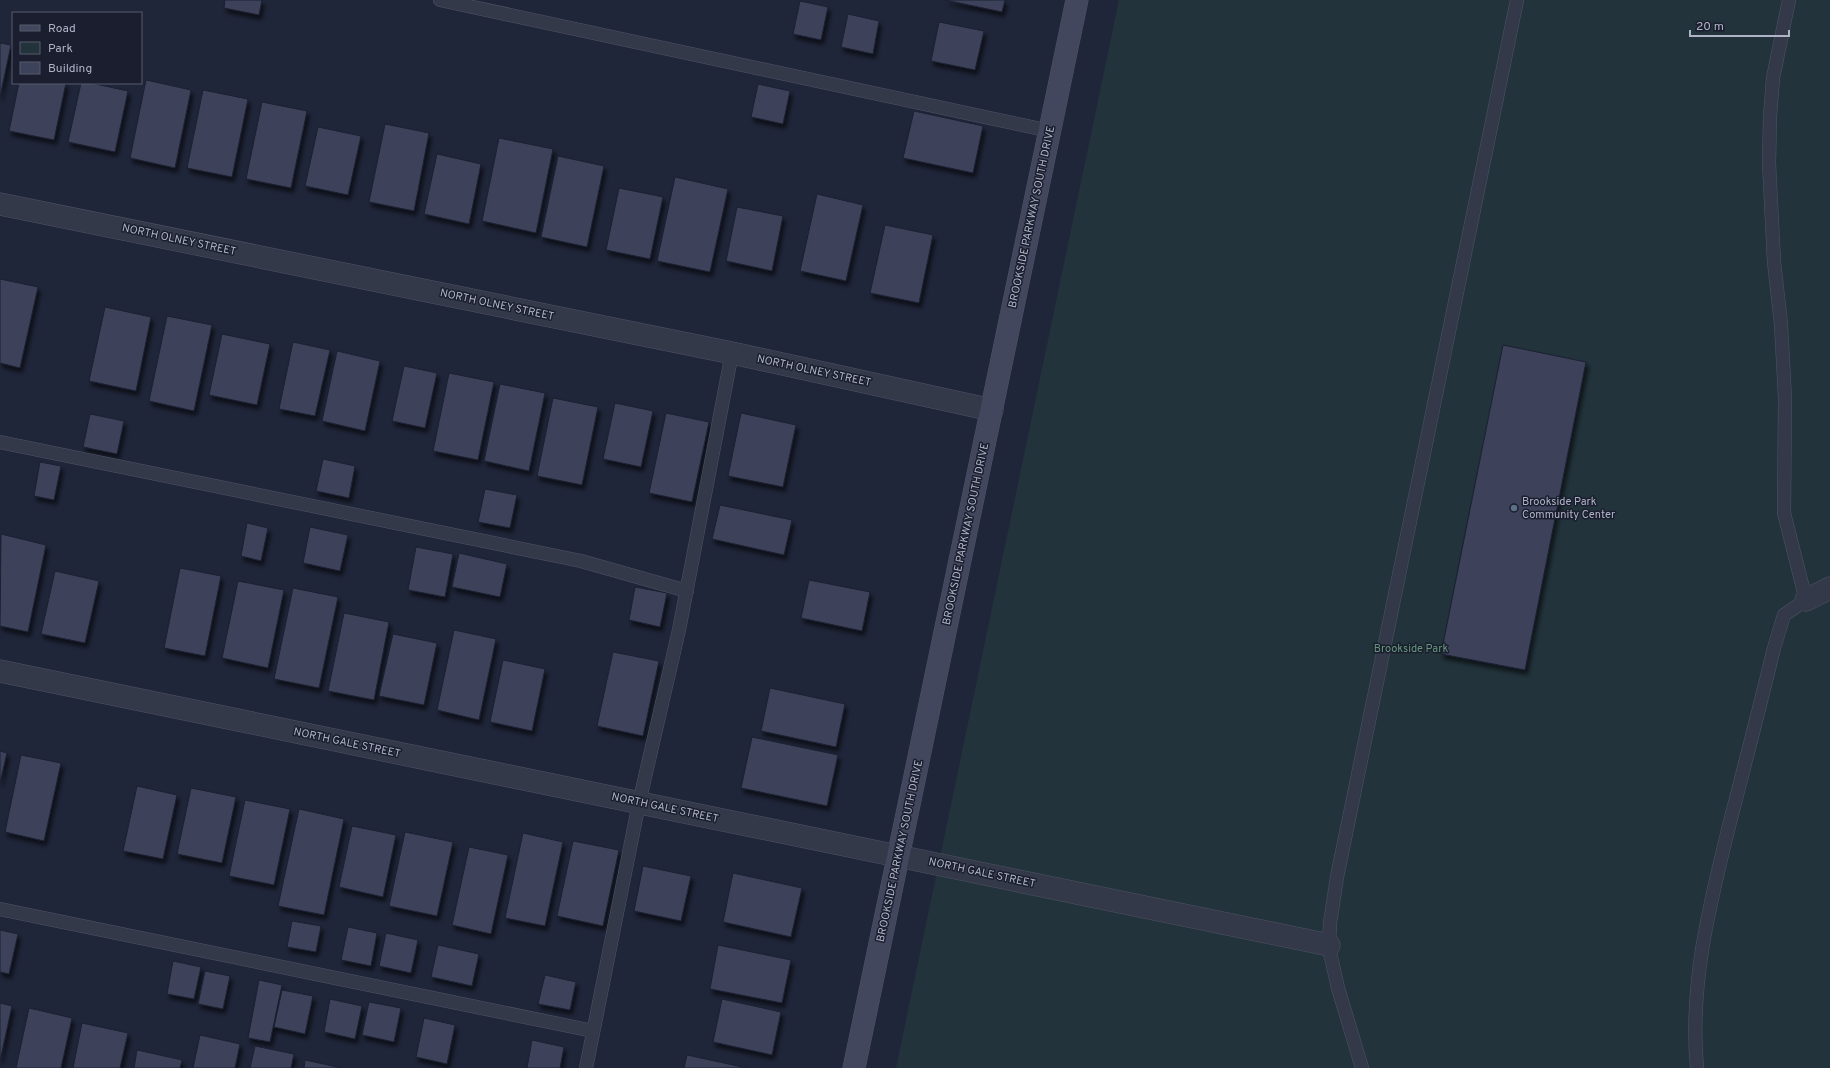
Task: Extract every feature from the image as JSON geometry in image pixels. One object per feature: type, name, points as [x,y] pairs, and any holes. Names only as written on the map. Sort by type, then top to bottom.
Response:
[{"type":"main road","name":"BROOKSIDE PARKWAY SOUTH DRIVE","points":[[854,1068],[1077,0]]},
{"type":"street","name":"NORTH OLNEY STREET","points":[[0,204],[732,353],[992,410]]},
{"type":"street","points":[[1806,600],[1830,588]]},
{"type":"street","name":"NORTH GALE STREET","points":[[0,672],[1329,945]]},
{"type":"lane","points":[[440,0],[1050,131]]},
{"type":"lane","points":[[1362,1068],[1338,988],[1329,945],[1330,923],[1337,877],[1516,0]]},
{"type":"lane","points":[[1697,1068],[1695,1045],[1697,986],[1709,909],[1774,648],[1784,615],[1806,600],[1784,513],[1786,399],[1781,324],[1774,262],[1769,163],[1773,78],[1789,0]]},
{"type":"lane","points":[[586,1068],[639,803],[687,591],[732,353]]},
{"type":"lane","points":[[0,442],[582,561],[687,591]]},
{"type":"lane","points":[[0,909],[593,1031]]},
{"type":"green space","name":"Brookside Park","points":[[1119,0],[1830,0],[1830,1068],[896,1068]]},
{"type":"building","points":[[225,0],[262,0],[259,15],[224,8]]},
{"type":"building","points":[[945,0],[1005,0],[1002,12]]},
{"type":"building","points":[[800,1],[828,7],[821,40],[793,34]]},
{"type":"building","points":[[848,14],[879,21],[873,54],[841,47]]},
{"type":"building","points":[[939,22],[984,31],[975,70],[931,61]]},
{"type":"building","points":[[0,43],[11,45],[0,97]]},
{"type":"building","points":[[146,80],[191,90],[175,168],[130,158]]},
{"type":"building","points":[[19,84],[66,84],[54,140],[9,131]]},
{"type":"building","points":[[81,84],[96,84],[128,91],[115,152],[68,142]]},
{"type":"building","points":[[758,84],[790,91],[783,124],[751,117]]},
{"type":"building","points":[[203,90],[248,99],[232,177],[187,168]]},
{"type":"building","points":[[262,102],[307,111],[291,188],[246,179]]},
{"type":"building","points":[[914,111],[983,126],[973,173],[903,158]]},
{"type":"building","points":[[385,124],[429,133],[414,211],[369,202]]},
{"type":"building","points":[[318,127],[361,136],[348,195],[305,186]]},
{"type":"building","points":[[499,138],[553,149],[536,233],[482,221]]},
{"type":"building","points":[[437,154],[481,164],[469,224],[424,214]]},
{"type":"building","points":[[558,156],[604,166],[587,247],[541,237]]},
{"type":"building","points":[[675,177],[728,189],[710,272],[657,261]]},
{"type":"building","points":[[619,188],[663,197],[650,259],[606,250]]},
{"type":"building","points":[[817,194],[863,205],[846,281],[800,271]]},
{"type":"building","points":[[737,207],[783,216],[772,271],[726,261]]},
{"type":"building","points":[[885,225],[933,235],[919,303],[870,293]]},
{"type":"building","points":[[0,279],[38,287],[20,368],[0,363]]},
{"type":"building","points":[[105,307],[151,317],[136,391],[89,381]]},
{"type":"building","points":[[167,316],[212,325],[194,411],[149,401]]},
{"type":"building","points":[[222,334],[270,344],[257,405],[209,395]]},
{"type":"building","points":[[293,342],[330,350],[315,416],[279,409]]},
{"type":"building","name":"Brookside Park Community Center","points":[[1503,345],[1586,362],[1525,670],[1441,654]]},
{"type":"building","points":[[337,351],[380,361],[365,431],[322,421]]},
{"type":"building","points":[[404,366],[437,373],[425,428],[392,421]]},
{"type":"building","points":[[449,373],[494,382],[478,460],[433,451]]},
{"type":"building","points":[[500,384],[545,393],[529,471],[484,461]]},
{"type":"building","points":[[553,398],[598,407],[582,485],[537,476]]},
{"type":"building","points":[[615,403],[653,411],[641,467],[603,459]]},
{"type":"building","points":[[666,413],[709,422],[692,502],[649,493]]},
{"type":"building","points":[[741,413],[796,425],[783,487],[728,476]]},
{"type":"building","points":[[90,414],[124,421],[117,454],[83,447]]},
{"type":"building","points":[[323,459],[355,466],[349,498],[316,491]]},
{"type":"building","points":[[40,462],[61,466],[54,500],[34,496]]},
{"type":"building","points":[[485,489],[517,495],[510,528],[478,522]]},
{"type":"building","points":[[720,505],[792,520],[784,555],[712,539]]},
{"type":"building","points":[[247,523],[268,528],[261,561],[241,556]]},
{"type":"building","points":[[310,527],[348,535],[340,571],[303,563]]},
{"type":"building","points":[[1,534],[46,545],[28,632],[0,626]]},
{"type":"building","points":[[416,547],[453,554],[445,597],[408,590]]},
{"type":"building","points":[[459,553],[507,564],[500,597],[452,587]]},
{"type":"building","points":[[180,568],[221,576],[205,656],[164,648]]},
{"type":"building","points":[[55,571],[99,581],[85,643],[41,634]]},
{"type":"building","points":[[809,580],[870,592],[862,631],[801,618]]},
{"type":"building","points":[[238,581],[284,590],[268,668],[222,658]]},
{"type":"building","points":[[635,587],[667,593],[660,627],[629,620]]},
{"type":"building","points":[[293,588],[338,597],[319,688],[274,679]]},
{"type":"building","points":[[344,613],[389,622],[374,700],[328,691]]},
{"type":"building","points":[[454,630],[496,639],[479,720],[437,710]]},
{"type":"building","points":[[393,634],[437,643],[424,705],[379,696]]},
{"type":"building","points":[[613,652],[659,661],[643,736],[597,726]]},
{"type":"building","points":[[503,660],[545,669],[532,731],[490,722]]},
{"type":"building","points":[[770,688],[845,704],[836,747],[761,731]]},
{"type":"building","points":[[752,737],[838,755],[827,806],[741,788]]},
{"type":"building","points":[[0,751],[7,753],[0,783]]},
{"type":"building","points":[[21,755],[61,763],[44,841],[5,832]]},
{"type":"building","points":[[137,786],[177,795],[163,859],[123,851]]},
{"type":"building","points":[[191,788],[236,797],[222,863],[177,854]]},
{"type":"building","points":[[245,800],[290,809],[274,885],[229,876]]},
{"type":"building","points":[[299,809],[344,819],[324,915],[278,906]]},
{"type":"building","points":[[352,826],[396,835],[383,897],[339,887]]},
{"type":"building","points":[[405,832],[453,842],[437,916],[389,906]]},
{"type":"building","points":[[523,833],[563,842],[545,926],[505,918]]},
{"type":"building","points":[[573,841],[619,850],[603,926],[557,916]]},
{"type":"building","points":[[469,847],[508,855],[491,934],[452,925]]},
{"type":"building","points":[[643,866],[691,876],[681,921],[634,911]]},
{"type":"building","points":[[733,873],[802,888],[791,937],[723,922]]},
{"type":"building","points":[[292,921],[321,926],[316,952],[287,947]]},
{"type":"building","points":[[348,927],[377,933],[371,966],[341,960]]},
{"type":"building","points":[[0,930],[18,934],[9,974],[0,972]]},
{"type":"building","points":[[386,933],[418,940],[411,973],[379,966]]},
{"type":"building","points":[[438,945],[479,954],[472,986],[431,977]]},
{"type":"building","points":[[718,945],[791,960],[782,1003],[710,989]]},
{"type":"building","points":[[173,961],[201,967],[194,999],[167,994]]},
{"type":"building","points":[[205,971],[230,976],[223,1009],[198,1004]]},
{"type":"building","points":[[545,975],[576,982],[570,1010],[538,1004]]},
{"type":"building","points":[[259,980],[282,985],[270,1042],[248,1038]]},
{"type":"building","points":[[282,990],[313,996],[305,1034],[274,1027]]},
{"type":"building","points":[[330,999],[362,1006],[355,1039],[324,1032]]},
{"type":"building","points":[[722,999],[781,1012],[772,1055],[713,1042]]},
{"type":"building","points":[[369,1002],[401,1008],[394,1042],[362,1035]]},
{"type":"building","points":[[0,1003],[12,1006],[0,1061]]},
{"type":"building","points":[[29,1008],[72,1018],[61,1068],[16,1068]]},
{"type":"building","points":[[424,1018],[455,1025],[447,1064],[416,1057]]},
{"type":"building","points":[[82,1023],[128,1033],[120,1068],[73,1068]]},
{"type":"building","points":[[200,1035],[240,1044],[235,1068],[193,1068]]},
{"type":"building","points":[[532,1040],[564,1047],[560,1068],[527,1068]]},
{"type":"building","points":[[255,1046],[294,1054],[291,1068],[250,1068]]},
{"type":"building","points":[[137,1050],[182,1060],[180,1068],[134,1068]]},
{"type":"building","points":[[687,1055],[747,1068],[684,1068]]},
{"type":"building","points":[[305,1060],[342,1068],[304,1068]]},
{"type":"place","name":"Brookside Park Community Center","points":[[1514,508]]}]
